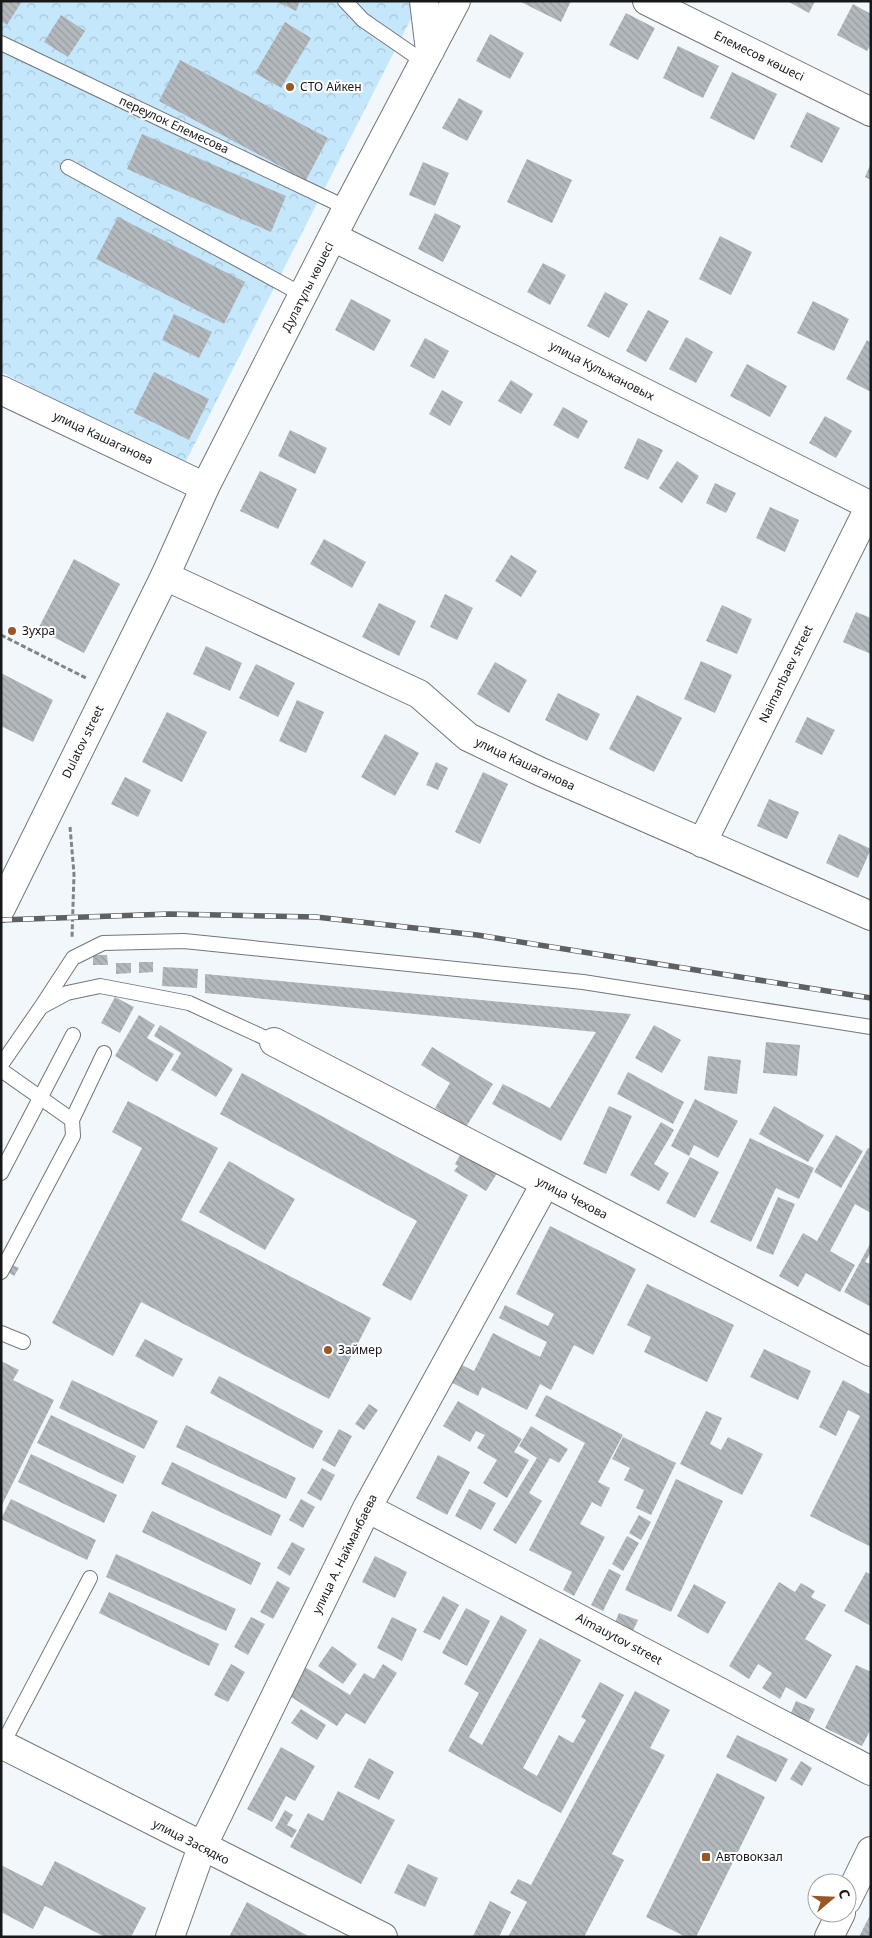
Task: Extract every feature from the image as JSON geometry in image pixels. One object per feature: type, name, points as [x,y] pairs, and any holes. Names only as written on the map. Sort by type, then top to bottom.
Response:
[{"type":"street","points":[[424,1],[427,56]]},
{"type":"street","name":"Дулатұлы көшесі","points":[[166,576],[205,487],[346,208],[456,1]]},
{"type":"street","name":"Елемесов көшесі","points":[[647,1],[871,112]]},
{"type":"street","name":"улица Кульжановых","points":[[333,237],[871,505]]},
{"type":"street","name":"улица Кашаганова","points":[[1,390],[205,487]]},
{"type":"street","name":"Naimanbaev street","points":[[702,843],[871,505]]},
{"type":"street","name":"улица Кашаганова","points":[[166,576],[419,694],[468,737],[702,843],[871,916]]},
{"type":"street","name":"Dulatov street","points":[[1,908],[166,576]]},
{"type":"street","name":"улица Чехова","points":[[274,1042],[871,1352]]},
{"type":"street","name":"улица А. Найманбаева","points":[[170,1937],[202,1847],[367,1508],[545,1184]]},
{"type":"street","name":"Aimauytov street","points":[[367,1508],[871,1771]]},
{"type":"street","name":"улица Засядко","points":[[1,1744],[383,1937]]},
{"type":"street","points":[[857,1880],[871,1851]]},
{"type":"street","points":[[829,1937],[836,1923]]},
{"type":"lane","points":[[345,1],[362,20],[427,56]]},
{"type":"lane","name":"переулок Елемесова","points":[[1,43],[346,208]]},
{"type":"lane","points":[[68,167],[303,295]]},
{"type":"lane","points":[[1,1064],[73,958],[103,943],[184,941],[583,982],[871,1027]]},
{"type":"lane","points":[[41,1007],[67,993],[100,986],[189,1003],[274,1042]]},
{"type":"lane","points":[[1,1173],[73,1035]]},
{"type":"lane","points":[[1,1272],[73,1136],[72,1120],[104,1053]]},
{"type":"lane","points":[[1,1070],[72,1120]]},
{"type":"lane","points":[[1,1333],[23,1342]]},
{"type":"lane","points":[[1,1744],[90,1578]]},
{"type":"path","points":[[1,635],[109,690]]},
{"type":"path","points":[[62,784],[70,828],[74,874],[73,958]]},
{"type":"green space","points":[[1,1],[420,1],[184,465],[1,372]]},
{"type":"building","points":[[1,1],[22,1],[7,25],[1,21]]},
{"type":"building","points":[[276,1],[300,1],[296,11]]},
{"type":"building","points":[[519,1],[571,1],[561,22]]},
{"type":"building","points":[[787,1],[815,1],[809,13]]},
{"type":"building","points":[[853,4],[871,14],[871,44],[867,51],[837,35]]},
{"type":"building","points":[[626,13],[655,28],[638,60],[609,45]]},
{"type":"building","points":[[61,15],[85,31],[68,57],[44,42]]},
{"type":"building","points":[[285,22],[311,38],[281,88],[255,73]]},
{"type":"building","points":[[490,34],[524,53],[510,79],[476,61]]},
{"type":"building","points":[[678,46],[719,66],[703,98],[663,78]]},
{"type":"building","points":[[180,60],[328,138],[306,180],[159,101]]},
{"type":"building","points":[[732,72],[777,94],[754,140],[710,118]]},
{"type":"building","points":[[459,98],[483,111],[467,141],[442,128]]},
{"type":"building","points":[[807,112],[840,128],[822,163],[790,147]]},
{"type":"building","points":[[142,134],[286,196],[271,232],[127,169]]},
{"type":"building","points":[[527,159],[572,180],[552,223],[507,202]]},
{"type":"building","points":[[423,162],[449,173],[435,206],[409,195]]},
{"type":"building","points":[[871,163],[871,180],[865,177]]},
{"type":"building","points":[[435,213],[461,226],[443,262],[418,249]]},
{"type":"building","points":[[118,217],[245,282],[224,324],[96,259]]},
{"type":"building","points":[[720,236],[752,252],[731,295],[699,279]]},
{"type":"building","points":[[543,263],[566,275],[550,305],[527,292]]},
{"type":"building","points":[[605,292],[628,304],[609,338],[587,326]]},
{"type":"building","points":[[351,299],[391,320],[374,351],[335,330]]},
{"type":"building","points":[[813,301],[849,319],[834,351],[797,333]]},
{"type":"building","points":[[648,310],[669,321],[646,362],[626,351]]},
{"type":"building","points":[[174,314],[212,332],[199,358],[162,340]]},
{"type":"building","points":[[686,337],[713,352],[696,383],[669,369]]},
{"type":"building","points":[[425,338],[449,351],[434,379],[410,366]]},
{"type":"building","points":[[867,340],[871,343],[871,392],[846,379]]},
{"type":"building","points":[[747,364],[787,386],[770,417],[730,396]]},
{"type":"building","points":[[154,372],[209,399],[189,440],[134,413]]},
{"type":"building","points":[[511,380],[533,394],[521,414],[498,401]]},
{"type":"building","points":[[442,390],[463,402],[450,426],[429,414]]},
{"type":"building","points":[[563,407],[588,421],[578,439],[553,425]]},
{"type":"building","points":[[825,416],[852,431],[836,458],[809,443]]},
{"type":"building","points":[[290,430],[327,448],[315,474],[278,456]]},
{"type":"building","points":[[638,438],[663,450],[648,480],[624,468]]},
{"type":"building","points":[[677,461],[699,476],[682,503],[659,488]]},
{"type":"building","points":[[260,471],[297,489],[278,529],[240,511]]},
{"type":"building","points":[[715,483],[736,493],[726,513],[706,503]]},
{"type":"building","points":[[770,507],[799,520],[785,552],[756,538]]},
{"type":"building","points":[[324,539],[366,562],[352,588],[310,564]]},
{"type":"building","points":[[511,555],[537,571],[521,597],[495,581]]},
{"type":"building","points":[[74,559],[120,584],[84,653],[38,629]]},
{"type":"building","points":[[445,594],[473,608],[457,640],[430,627]]},
{"type":"building","points":[[379,603],[416,621],[399,656],[362,637]]},
{"type":"building","points":[[722,605],[752,619],[737,654],[706,641]]},
{"type":"building","points":[[856,612],[871,618],[871,654],[843,642]]},
{"type":"building","points":[[206,646],[242,663],[230,691],[193,674]]},
{"type":"building","points":[[701,661],[732,675],[715,713],[684,699]]},
{"type":"building","points":[[495,662],[527,680],[509,713],[477,694]]},
{"type":"building","points":[[256,664],[295,683],[278,717],[239,698]]},
{"type":"building","points":[[1,673],[53,700],[33,742],[1,726]]},
{"type":"building","points":[[558,693],[600,714],[587,741],[545,720]]},
{"type":"building","points":[[637,695],[682,718],[654,772],[609,749]]},
{"type":"building","points":[[297,700],[324,712],[306,753],[279,741]]},
{"type":"building","points":[[167,712],[207,732],[182,782],[142,762]]},
{"type":"building","points":[[807,717],[835,730],[822,755],[795,742]]},
{"type":"building","points":[[385,734],[419,753],[395,796],[361,777]]},
{"type":"building","points":[[436,762],[448,768],[438,790],[426,785]]},
{"type":"building","points":[[483,772],[508,784],[480,844],[455,832]]},
{"type":"building","points":[[125,777],[151,790],[138,817],[111,804]]},
{"type":"building","points":[[769,799],[799,812],[787,839],[757,826]]},
{"type":"building","points":[[839,834],[871,849],[858,878],[826,863]]},
{"type":"building","points":[[93,955],[107,955],[108,965],[93,965]]},
{"type":"building","points":[[139,962],[153,962],[153,972],[139,973]]},
{"type":"building","points":[[116,963],[131,963],[131,973],[116,974]]},
{"type":"building","points":[[163,967],[198,969],[197,988],[162,986]]},
{"type":"building","points":[[205,974],[631,1014],[561,1141],[492,1104],[503,1084],[550,1108],[596,1032],[205,993]]},
{"type":"building","points":[[115,997],[134,1007],[120,1033],[101,1023]]},
{"type":"building","points":[[139,1015],[155,1025],[147,1038],[174,1054],[157,1082],[115,1056]]},
{"type":"building","points":[[160,1025],[233,1069],[216,1097],[171,1070],[181,1053],[154,1036]]},
{"type":"building","points":[[654,1025],[681,1040],[662,1073],[635,1058]]},
{"type":"building","points":[[766,1042],[800,1045],[797,1076],[763,1073]]},
{"type":"building","points":[[432,1047],[493,1084],[466,1127],[435,1108],[450,1083],[421,1065]]},
{"type":"building","points":[[708,1056],[741,1060],[737,1094],[704,1090]]},
{"type":"building","points":[[628,1072],[684,1102],[673,1124],[617,1094]]},
{"type":"building","points":[[242,1073],[468,1195],[411,1301],[382,1285],[417,1221],[220,1114]]},
{"type":"building","points":[[695,1099],[738,1121],[718,1158],[694,1145],[689,1156],[671,1146]]},
{"type":"building","points":[[128,1101],[218,1148],[181,1220],[371,1318],[329,1399],[141,1302],[113,1356],[52,1323],[142,1148],[112,1132]]},
{"type":"building","points":[[609,1106],[632,1116],[606,1174],[583,1164]]},
{"type":"building","points":[[774,1106],[824,1135],[808,1162],[759,1134]]},
{"type":"building","points":[[661,1122],[674,1130],[654,1164],[669,1173],[659,1191],[630,1175]]},
{"type":"building","points":[[836,1135],[863,1151],[841,1188],[814,1172]]},
{"type":"building","points":[[750,1138],[814,1168],[799,1199],[776,1188],[751,1242],[710,1222]]},
{"type":"building","points":[[465,1146],[501,1167],[486,1191],[454,1171],[458,1166],[455,1164]]},
{"type":"building","points":[[868,1148],[871,1149],[871,1213],[855,1204],[830,1251],[855,1265],[840,1292],[806,1273],[798,1287],[779,1276],[803,1233],[817,1241]]},
{"type":"building","points":[[690,1157],[719,1172],[695,1218],[666,1203]]},
{"type":"building","points":[[229,1161],[295,1199],[265,1250],[199,1212]]},
{"type":"building","points":[[778,1197],[795,1204],[773,1255],[756,1248]]},
{"type":"building","points":[[550,1226],[636,1269],[593,1355],[574,1345],[551,1390],[540,1384],[527,1410],[482,1387],[478,1396],[441,1377],[450,1359],[474,1371],[493,1333],[540,1357],[547,1342],[499,1318],[505,1305],[548,1326],[554,1314],[516,1294]]},
{"type":"building","points":[[871,1242],[871,1252],[865,1262],[871,1264],[871,1307],[844,1292]]},
{"type":"building","points":[[12,1265],[19,1268],[14,1276],[8,1272]]},
{"type":"building","points":[[647,1284],[734,1325],[707,1382],[644,1352],[651,1337],[627,1325]]},
{"type":"building","points":[[145,1339],[183,1359],[173,1377],[135,1356]]},
{"type":"building","points":[[764,1349],[811,1371],[798,1400],[750,1377]]},
{"type":"building","points":[[1,1361],[19,1370],[13,1380],[54,1400],[1,1507],[1,1406],[4,1401],[1,1405]]},
{"type":"building","points":[[219,1376],[323,1431],[313,1449],[210,1393]]},
{"type":"building","points":[[72,1380],[158,1421],[144,1449],[59,1408]]},
{"type":"building","points":[[843,1380],[871,1395],[871,1547],[810,1516],[860,1416],[848,1410],[836,1436],[819,1427]]},
{"type":"building","points":[[546,1395],[623,1435],[598,1482],[610,1488],[601,1507],[592,1502],[580,1524],[605,1537],[574,1596],[563,1590],[572,1572],[529,1550],[585,1443],[535,1416]]},
{"type":"building","points":[[458,1401],[522,1439],[514,1452],[529,1460],[507,1498],[483,1483],[497,1460],[477,1448],[485,1435],[476,1431],[470,1442],[443,1426]]},
{"type":"building","points":[[369,1404],[378,1410],[364,1430],[355,1424]]},
{"type":"building","points":[[706,1411],[722,1418],[710,1444],[721,1450],[728,1437],[763,1454],[742,1495],[680,1464]]},
{"type":"building","points":[[51,1415],[136,1456],[123,1484],[37,1443]]},
{"type":"building","points":[[186,1425],[296,1478],[286,1499],[176,1447]]},
{"type":"building","points":[[531,1426],[568,1449],[559,1463],[550,1458],[529,1493],[542,1501],[516,1544],[493,1530],[537,1458],[519,1446]]},
{"type":"building","points":[[339,1429],[352,1436],[335,1467],[322,1460]]},
{"type":"building","points":[[623,1437],[676,1463],[651,1515],[636,1508],[644,1490],[624,1480],[630,1468],[612,1459]]},
{"type":"building","points":[[31,1454],[117,1495],[104,1523],[18,1482]]},
{"type":"building","points":[[438,1455],[470,1472],[447,1515],[416,1498]]},
{"type":"building","points":[[172,1462],[281,1515],[271,1536],[161,1484]]},
{"type":"building","points":[[322,1468],[335,1475],[321,1501],[307,1493]]},
{"type":"building","points":[[676,1479],[723,1501],[671,1612],[625,1590]]},
{"type":"building","points":[[469,1489],[496,1503],[481,1530],[455,1516]]},
{"type":"building","points":[[11,1499],[96,1540],[87,1560],[1,1519]]},
{"type":"building","points":[[301,1499],[315,1507],[303,1528],[289,1520]]},
{"type":"building","points":[[152,1511],[261,1563],[251,1585],[142,1532]]},
{"type":"building","points":[[639,1515],[651,1522],[641,1540],[629,1533]]},
{"type":"building","points":[[627,1536],[639,1543],[623,1571],[612,1564]]},
{"type":"building","points":[[292,1542],[305,1549],[290,1576],[277,1568]]},
{"type":"building","points":[[116,1554],[236,1609],[226,1631],[106,1577]]},
{"type":"building","points":[[375,1556],[407,1572],[395,1598],[362,1582]]},
{"type":"building","points":[[609,1569],[621,1575],[603,1611],[591,1605]]},
{"type":"building","points":[[866,1572],[871,1575],[871,1626],[844,1611]]},
{"type":"building","points":[[277,1581],[290,1588],[273,1619],[260,1612]]},
{"type":"building","points":[[779,1582],[795,1592],[801,1583],[815,1591],[811,1597],[826,1605],[805,1639],[832,1655],[806,1699],[786,1687],[780,1699],[762,1688],[772,1673],[758,1664],[749,1679],[729,1666]]},
{"type":"building","points":[[694,1584],[726,1602],[708,1634],[677,1616]]},
{"type":"building","points":[[109,1592],[219,1644],[209,1666],[99,1613]]},
{"type":"building","points":[[443,1596],[459,1605],[440,1640],[423,1632]]},
{"type":"building","points":[[466,1608],[490,1621],[467,1666],[442,1653]]},
{"type":"building","points":[[619,1613],[638,1620],[631,1635],[613,1627]]},
{"type":"building","points":[[501,1615],[527,1630],[469,1737],[482,1745],[540,1638],[581,1660],[523,1768],[537,1776],[559,1735],[573,1743],[586,1720],[581,1717],[600,1682],[624,1695],[561,1813],[448,1751],[479,1693],[464,1684]]},
{"type":"building","points":[[251,1617],[265,1624],[248,1655],[234,1647]]},
{"type":"building","points":[[392,1617],[417,1629],[402,1661],[377,1648]]},
{"type":"building","points":[[332,1646],[357,1664],[343,1684],[318,1666]]},
{"type":"building","points":[[231,1664],[245,1672],[228,1702],[214,1695]]},
{"type":"building","points":[[383,1664],[397,1673],[365,1724],[346,1713],[337,1726],[288,1695],[305,1667],[350,1695],[364,1673],[374,1679]]},
{"type":"building","points":[[856,1665],[871,1672],[871,1729],[862,1746],[825,1728]]},
{"type":"building","points":[[635,1691],[670,1710],[650,1748],[665,1755],[612,1854],[624,1860],[584,1937],[508,1937],[527,1902],[510,1893],[518,1879],[531,1885]]},
{"type":"building","points":[[796,1701],[815,1709],[808,1723],[790,1715]]},
{"type":"building","points":[[301,1709],[326,1725],[317,1740],[291,1723]]},
{"type":"building","points":[[737,1735],[788,1759],[776,1782],[726,1757]]},
{"type":"building","points":[[281,1747],[315,1766],[295,1801],[286,1796],[272,1822],[247,1809]]},
{"type":"building","points":[[369,1758],[394,1772],[379,1800],[354,1787]]},
{"type":"building","points":[[801,1761],[812,1768],[802,1786],[790,1779]]},
{"type":"building","name":"Автовокзал","points":[[717,1773],[765,1797],[696,1937],[686,1937],[646,1917]]},
{"type":"building","points":[[338,1791],[395,1820],[361,1884],[290,1847],[308,1813],[323,1821]]},
{"type":"building","points":[[285,1810],[293,1815],[287,1825],[297,1830],[292,1838],[275,1828]]},
{"type":"building","points":[[55,1861],[146,1908],[131,1937],[105,1937],[45,1906],[33,1929],[1,1912],[1,1865],[42,1886]]},
{"type":"building","points":[[408,1864],[438,1878],[425,1907],[394,1893]]},
{"type":"building","points":[[490,1901],[511,1912],[499,1937],[475,1937],[473,1936]]},
{"type":"building","points":[[247,1902],[310,1937],[229,1937]]},
{"type":"building","points":[[871,1913],[871,1937],[859,1937]]},
{"type":"railway","points":[[1,920],[169,914],[316,917],[477,935],[871,998]]},
{"type":"place","name":"СТО Айкен","points":[[290,87]]},
{"type":"place","name":"Зухра","points":[[12,631]]},
{"type":"place","name":"Займер","points":[[328,1350]]},
{"type":"place","name":"Автовокзал","points":[[706,1857]]}]
